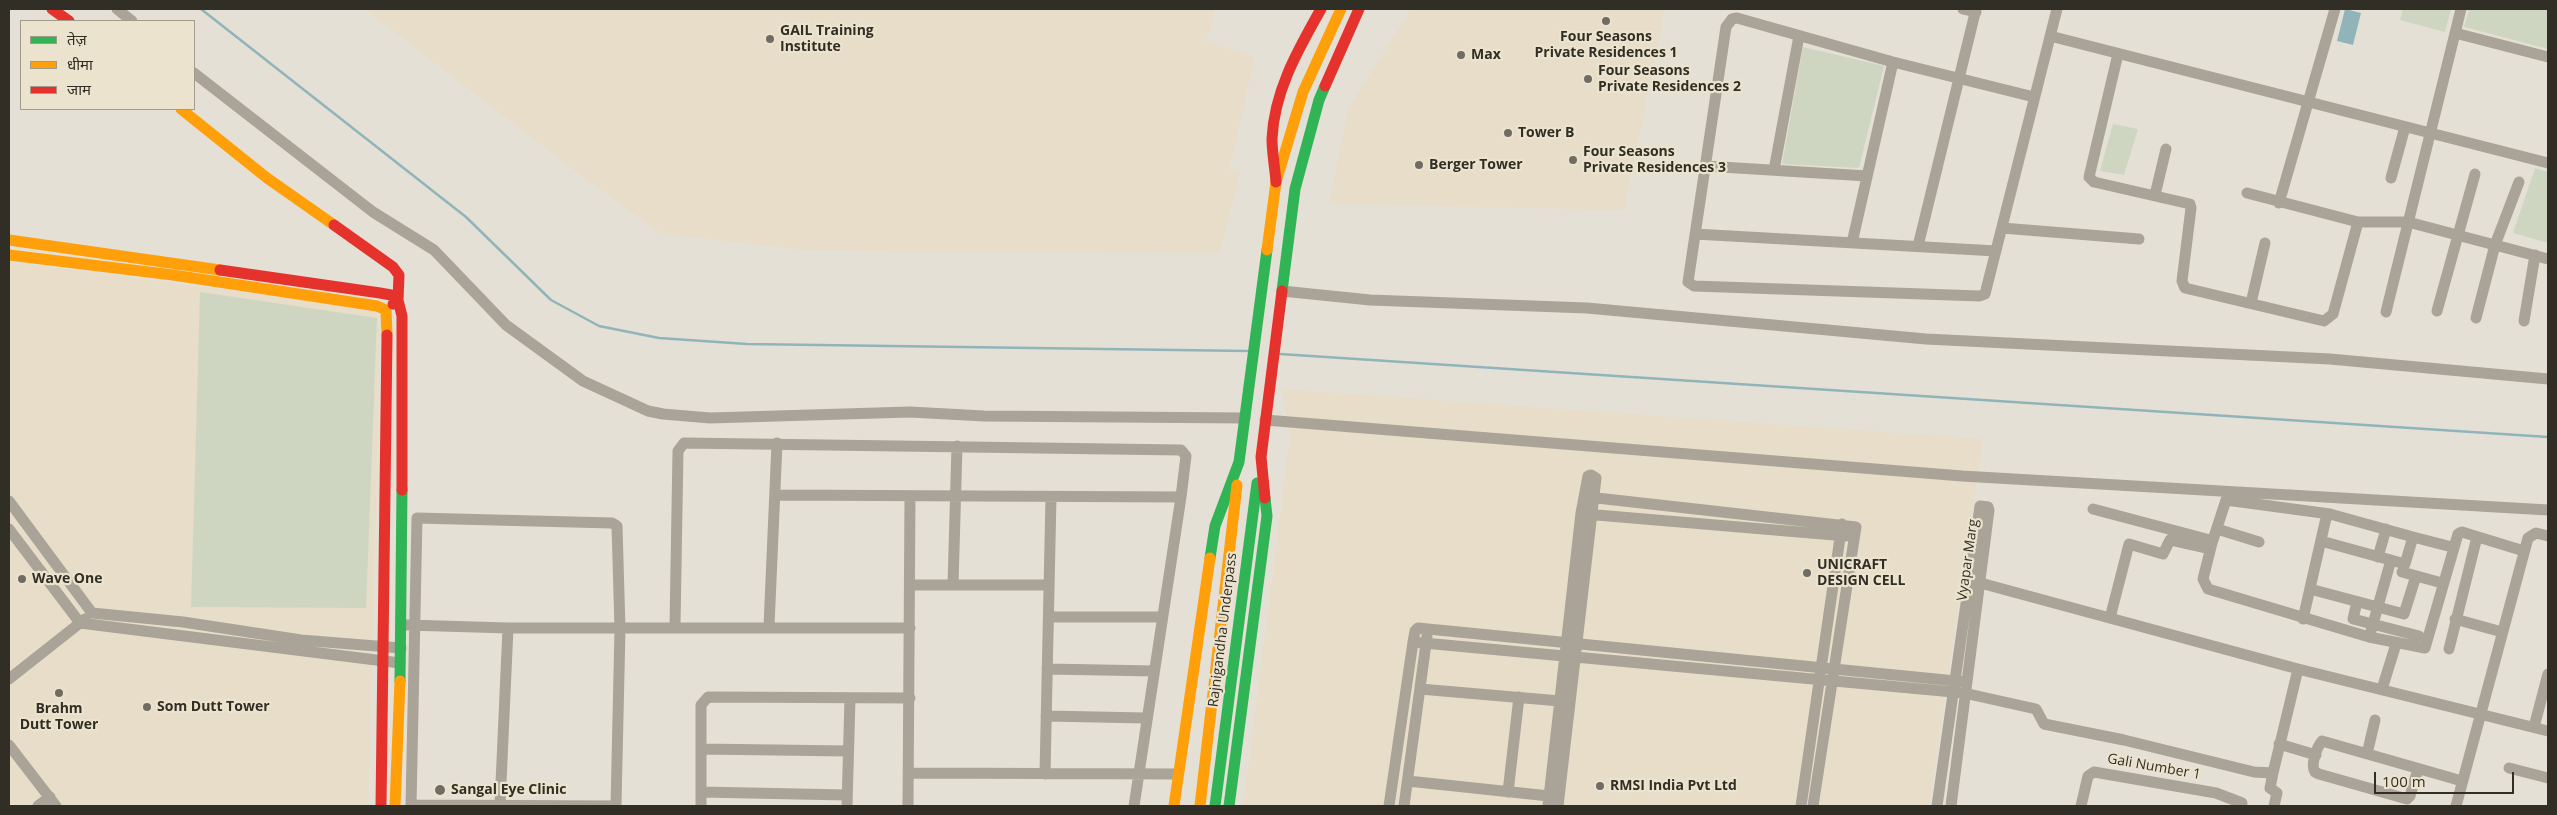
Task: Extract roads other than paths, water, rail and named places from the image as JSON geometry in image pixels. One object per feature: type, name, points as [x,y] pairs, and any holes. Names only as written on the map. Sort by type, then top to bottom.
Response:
[{"type":"main road","points":[[52,9],[68,20]]},
{"type":"main road","points":[[1276,182],[1272,140],[1276,108],[1297,53],[1321,9]]},
{"type":"main road","points":[[1174,806],[1177,774],[1215,526],[1239,462],[1276,182],[1303,92],[1341,9]]},
{"type":"main road","points":[[1229,806],[1267,516],[1260,457],[1295,189],[1304,146],[1319,100],[1359,9]]},
{"type":"main road","points":[[182,110],[267,178],[393,267],[399,275],[398,300],[402,316],[408,625],[401,648],[395,806]]},
{"type":"main road","points":[[9,240],[380,293],[395,297],[398,300]]},
{"type":"main road","points":[[9,255],[172,275],[377,306],[386,310]]},
{"type":"main road","points":[[381,806],[384,662],[386,310],[398,300]]},
{"type":"main road","name":"Rajnigandha Underpass","points":[[1215,806],[1260,457]]},
{"type":"main road","name":"Rajnigandha Underpass","points":[[1200,806],[1239,462]]},
{"type":"street","points":[[117,9],[131,20]]},
{"type":"street","points":[[1918,246],[1976,10],[1963,9]]},
{"type":"street","points":[[2034,97],[1893,62],[1737,18],[1729,23],[1688,279],[1694,286],[1980,296],[1987,291],[2057,9]]},
{"type":"street","points":[[2279,203],[2335,9]]},
{"type":"street","points":[[2386,312],[2461,9]]},
{"type":"street","points":[[2455,33],[2548,57]]},
{"type":"street","points":[[1774,170],[1799,36]]},
{"type":"street","points":[[2050,36],[2548,163]]},
{"type":"street","points":[[2118,54],[2089,177],[2094,182],[2188,202],[2191,205],[2182,281],[2186,288],[2324,321],[2331,318],[2358,222]]},
{"type":"street","points":[[1852,243],[1893,62]]},
{"type":"street","points":[[195,74],[373,212],[434,250],[506,325],[583,381],[648,411],[710,418],[910,412],[984,416],[1246,413]]},
{"type":"street","points":[[2391,178],[2405,127]]},
{"type":"street","points":[[2155,195],[2166,149]]},
{"type":"street","points":[[1705,166],[1867,176]]},
{"type":"street","points":[[2436,311],[2475,174]]},
{"type":"street","points":[[2476,318],[2495,245],[2519,182]]},
{"type":"street","points":[[2247,193],[2279,203],[2358,222],[2408,222],[2548,259]]},
{"type":"street","points":[[2002,228],[2139,239]]},
{"type":"street","points":[[1695,234],[1996,251]]},
{"type":"street","points":[[2250,302],[2265,244]]},
{"type":"street","points":[[2524,321],[2535,255]]},
{"type":"street","points":[[1281,296],[1587,308],[1926,338],[2330,358],[2548,379]]},
{"type":"street","points":[[1266,414],[1962,476],[2548,510]]},
{"type":"street","points":[[675,626],[680,446],[684,443],[1181,450],[1186,456],[1181,497],[1134,806]]},
{"type":"street","points":[[769,626],[777,443]]},
{"type":"street","points":[[953,585],[957,446]]},
{"type":"street","points":[[775,495],[1181,497]]},
{"type":"street","points":[[908,806],[910,496]]},
{"type":"street","points":[[1045,774],[1051,497]]},
{"type":"street","points":[[1408,781],[1508,792],[1549,801],[1560,701],[1572,643],[1588,497],[1841,530]]},
{"type":"street","points":[[2452,547],[2330,514],[2226,500],[2211,546],[2203,579],[2208,589],[2303,619],[2396,644],[2425,648],[2452,547],[2460,533],[2524,551]]},
{"type":"street","points":[[9,501],[92,613]]},
{"type":"street","name":"Vyapar Marg","points":[[1937,806],[1959,687],[1974,581],[1989,510],[1988,507],[1980,506],[1979,508],[1974,581]]},
{"type":"street","points":[[2093,509],[2208,539],[2211,546]]},
{"type":"street","points":[[1586,514],[1841,530],[1855,526],[1855,537],[1813,806]]},
{"type":"street","points":[[2303,619],[2326,518],[2330,514]]},
{"type":"street","points":[[416,518],[615,524],[619,528],[620,629],[616,806],[411,806],[408,625],[416,518]]},
{"type":"street","points":[[9,529],[80,623],[400,663]]},
{"type":"street","points":[[2217,529],[2259,542]]},
{"type":"street","points":[[2378,556],[2386,529]]},
{"type":"street","points":[[1801,806],[1841,530]]},
{"type":"street","points":[[2456,806],[2528,538],[2533,533],[2548,536]]},
{"type":"street","points":[[2321,541],[2406,564],[2413,536]]},
{"type":"street","points":[[2449,649],[2477,537]]},
{"type":"street","points":[[2110,618],[2129,544],[2163,554],[2170,540],[2211,546]]},
{"type":"street","points":[[2369,637],[2390,560]]},
{"type":"street","points":[[2402,572],[2442,583]]},
{"type":"street","points":[[2310,589],[2404,614],[2416,576]]},
{"type":"street","points":[[1974,581],[2298,669],[2548,731]]},
{"type":"street","points":[[910,585],[1049,585]]},
{"type":"street","points":[[2357,602],[2353,619],[2419,636]]},
{"type":"street","points":[[9,679],[92,613],[183,622],[301,640],[401,648]]},
{"type":"street","points":[[1048,617],[1162,617]]},
{"type":"street","points":[[2455,619],[2502,632]]},
{"type":"street","points":[[408,625],[620,629],[675,626],[910,628]]},
{"type":"street","points":[[500,805],[508,628]]},
{"type":"street","points":[[1390,806],[1416,629],[1834,669],[1959,687],[2036,709],[2044,724],[2124,740],[2254,772],[2273,773]]},
{"type":"street","points":[[1404,806],[1428,629]]},
{"type":"street","points":[[1413,642],[1819,680],[1959,687]]},
{"type":"street","points":[[2382,689],[2396,644]]},
{"type":"street","points":[[1558,806],[1570,656]]},
{"type":"street","points":[[1047,669],[1154,671]]},
{"type":"street","points":[[2274,806],[2277,793],[2270,788],[2298,669]]},
{"type":"street","points":[[2534,727],[2548,674]]},
{"type":"street","name":"Vyapar Marg","points":[[1951,806],[1959,687]]},
{"type":"street","points":[[1420,689],[1560,701]]},
{"type":"street","points":[[701,806],[701,705],[708,697],[910,698]]},
{"type":"street","points":[[701,792],[847,800],[850,698]]},
{"type":"street","points":[[1508,792],[1519,698]]},
{"type":"street","points":[[1046,716],[1146,718]]},
{"type":"street","points":[[2367,754],[2375,720]]},
{"type":"street","points":[[2418,769],[2410,796],[2407,799],[2315,772],[2312,766],[2322,741],[2462,781]]},
{"type":"street","points":[[2279,744],[2316,755]]},
{"type":"street","points":[[9,746],[53,802],[38,806]]},
{"type":"street","points":[[701,749],[848,751]]},
{"type":"street","points":[[2510,768],[2548,778]]},
{"type":"street","name":"Gali Number 1","points":[[2081,806],[2088,776],[2094,772],[2216,793],[2242,804],[2242,806]]},
{"type":"street","points":[[909,774],[1177,774]]},
{"type":"water","points":[[2345,9],[2361,13],[2353,45],[2337,41]]},
{"type":"waterway","points":[[201,9],[466,217],[551,300],[599,326],[659,338],[747,344],[1247,351]]},
{"type":"waterway","points":[[1280,354],[2548,437]]},
{"type":"place","name":"Four Seasons Private Residences 1","points":[[1606,21]]},
{"type":"place","name":"GAIL Training Institute","points":[[770,39]]},
{"type":"place","name":"Max","points":[[1461,55]]},
{"type":"place","name":"Four Seasons Private Residences 2","points":[[1588,79]]},
{"type":"place","name":"Tower B","points":[[1508,133]]},
{"type":"place","name":"Four Seasons Private Residences 3","points":[[1573,160]]},
{"type":"place","name":"Berger Tower","points":[[1419,165]]},
{"type":"place","name":"UNICRAFT DESIGN CELL","points":[[1807,573]]},
{"type":"place","name":"Wave One","points":[[22,579]]},
{"type":"place","name":"Brahm Dutt Tower","points":[[59,693]]},
{"type":"place","name":"Som Dutt Tower","points":[[147,707]]},
{"type":"place","name":"RMSI India Pvt Ltd","points":[[1600,786]]},
{"type":"place","name":"Sangal Eye Clinic","points":[[440,790]]}]
